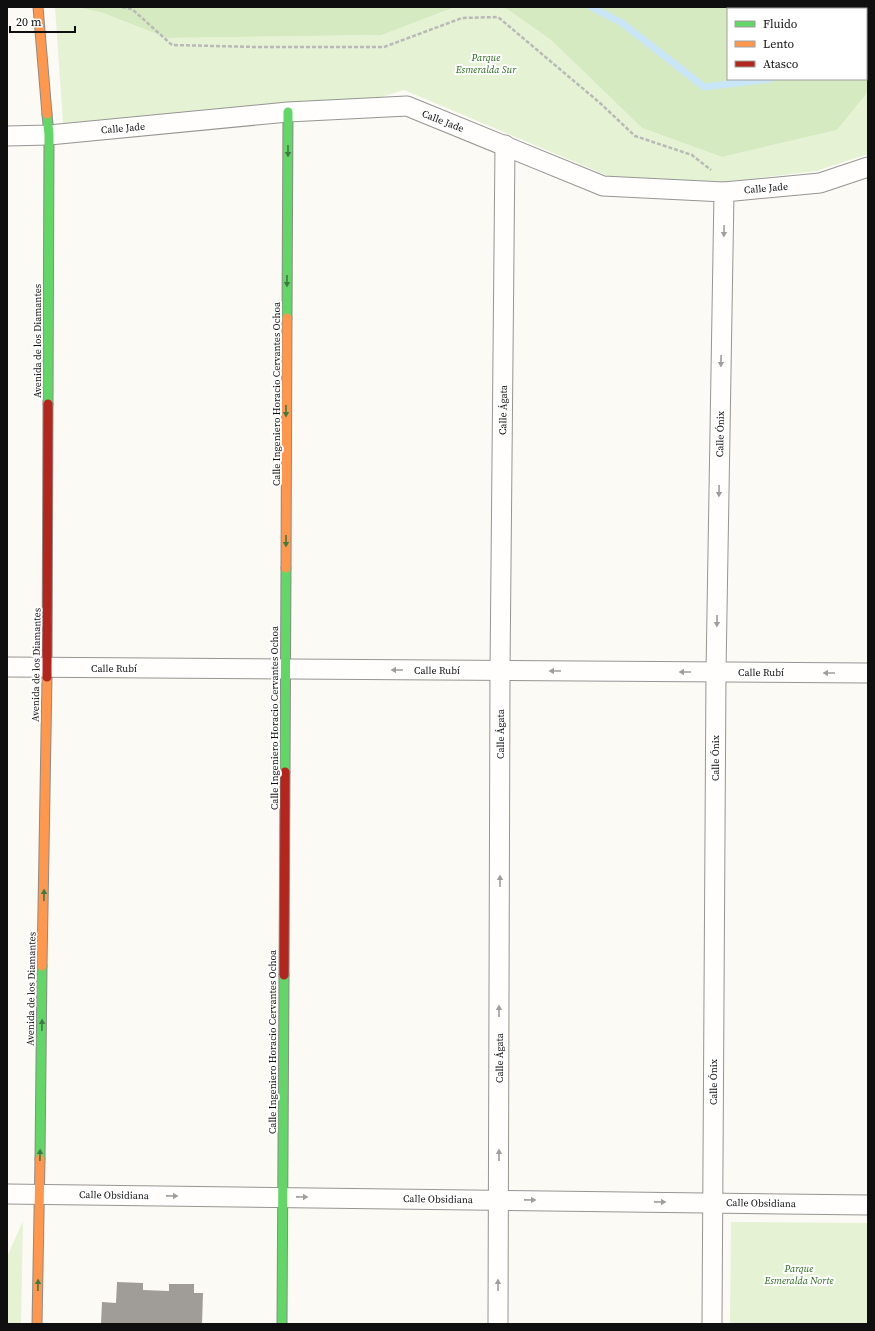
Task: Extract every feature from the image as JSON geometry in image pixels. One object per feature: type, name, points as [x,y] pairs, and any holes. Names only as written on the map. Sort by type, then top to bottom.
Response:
[{"type":"street","name":"Avenida de los Diamantes","points":[[37,1324],[47,668],[49,135],[38,7]]},
{"type":"street","name":"Calle Jade","points":[[7,136],[49,135],[288,112],[407,106],[602,186],[724,192],[820,183],[868,168]]},
{"type":"street","name":"Calle Ingeniero Horacio Cervantes Ochoa","points":[[282,1324],[288,112]]},
{"type":"street","name":"Calle Ágata","points":[[498,1324],[500,671],[505,145]]},
{"type":"street","name":"Calle Ónix","points":[[712,1324],[716,672],[724,192]]},
{"type":"street","name":"Calle Rubí","points":[[7,667],[868,673]]},
{"type":"street","name":"Calle Obsidiana","points":[[7,1194],[868,1205]]},
{"type":"path","points":[[122,7],[132,10],[172,45],[384,47],[462,18],[498,17],[600,103],[635,136],[692,155],[709,168],[724,192]]},
{"type":"green space","name":"Parque Esmeralda Sur","points":[[55,7],[77,7],[103,13],[167,38],[382,35],[455,7],[504,7],[551,40],[642,128],[722,157],[837,130],[868,92],[868,154],[816,171],[724,182],[608,176],[404,90],[381,97],[63,123]]},
{"type":"green space","points":[[77,7],[455,7],[382,35],[167,38],[103,13]]},
{"type":"green space","points":[[504,7],[770,7],[771,8],[727,8],[727,80],[867,80],[867,8],[850,8],[868,7],[868,92],[837,130],[722,157],[642,128],[551,40]]},
{"type":"green space","points":[[23,1221],[21,1324],[7,1324],[7,1257]]},
{"type":"green space","name":"Parque Esmeralda Norte","points":[[731,1222],[868,1223],[868,1324],[730,1324]]},
{"type":"building","points":[[117,1282],[143,1283],[143,1290],[169,1291],[169,1284],[194,1284],[194,1293],[203,1293],[202,1324],[101,1324],[102,1302],[116,1303]]},
{"type":"waterway","points":[[591,7],[622,23],[704,87],[762,80]]},
{"type":"traffic: fast","points":[[287,318],[288,112]]},
{"type":"traffic: fast","points":[[47,114],[49,135],[48,404]]},
{"type":"traffic: fast","points":[[285,772],[286,568]]},
{"type":"traffic: fast","points":[[40,1159],[42,966]]},
{"type":"traffic: fast","points":[[282,1324],[284,975]]},
{"type":"traffic: slow","points":[[38,7],[47,114]]},
{"type":"traffic: slow","points":[[286,568],[287,318]]},
{"type":"traffic: slow","points":[[42,966],[47,677]]},
{"type":"traffic: slow","points":[[37,1324],[40,1159]]},
{"type":"traffic: jam","points":[[47,677],[48,404]]},
{"type":"traffic: jam","points":[[284,975],[285,772]]}]
